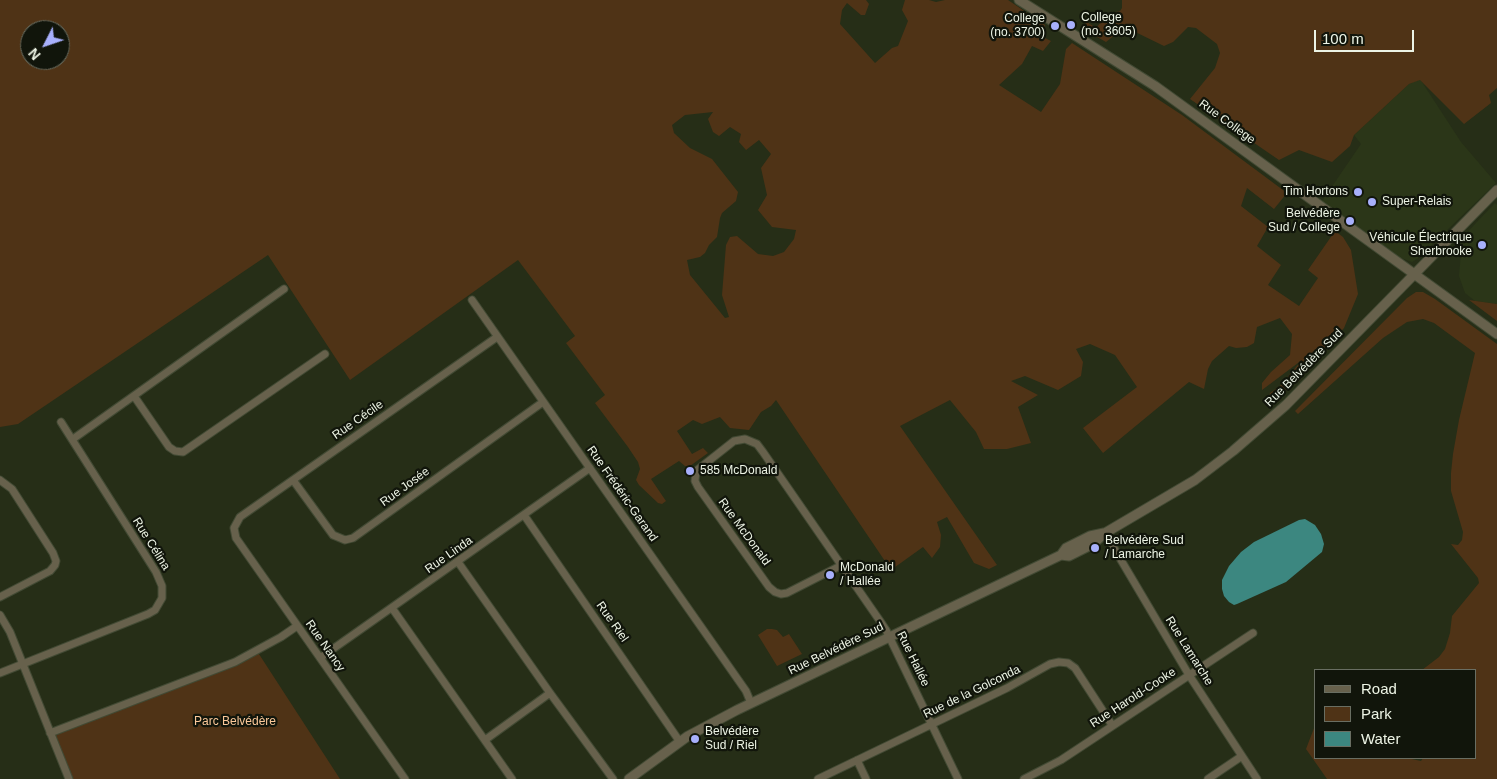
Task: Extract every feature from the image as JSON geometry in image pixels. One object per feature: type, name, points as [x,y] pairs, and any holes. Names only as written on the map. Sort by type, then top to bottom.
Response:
[{"type":"street","name":"Rue College","points":[[1019,0],[1154,86],[1497,334]]},
{"type":"street","name":"Rue Belvédère Sud","points":[[629,779],[680,742],[751,703],[1061,555],[1069,556],[1093,544],[1104,533],[1195,480],[1233,451],[1286,405],[1497,190]]},
{"type":"street","points":[[73,439],[284,290]]},
{"type":"street","name":"Rue Frédéric-Garand","points":[[472,300],[746,691],[751,703]]},
{"type":"street","name":"Rue Cécile","points":[[235,524],[240,517],[497,337]]},
{"type":"street","points":[[134,396],[169,446],[175,451],[183,452],[325,354]]},
{"type":"street","name":"Rue Josée","points":[[293,480],[333,535],[345,540],[353,538],[543,402]]},
{"type":"street","name":"Rue Célina","points":[[0,673],[148,614],[155,610],[162,598],[160,580],[61,422]]},
{"type":"street","name":"Rue Hallée","points":[[746,439],[757,444],[763,452],[890,636],[958,779]]},
{"type":"street","name":"Rue McDonald","points":[[746,439],[734,441],[698,468],[694,475],[694,481],[769,587],[781,594],[787,593],[842,565]]},
{"type":"street","name":"Rue Linda","points":[[320,658],[590,468]]},
{"type":"street","points":[[0,480],[12,489],[53,553],[56,561],[50,571],[0,597]]},
{"type":"street","name":"Rue Riel","points":[[524,515],[680,742]]},
{"type":"street","name":"Rue Nancy","points":[[235,524],[236,538],[405,779]]},
{"type":"street","name":"Rue Lamarche","points":[[1104,533],[1190,675],[1257,779]]},
{"type":"street","points":[[458,562],[613,779]]},
{"type":"street","points":[[392,608],[512,779]]},
{"type":"street","points":[[0,615],[10,632],[69,779]]},
{"type":"street","points":[[50,733],[234,662],[281,637],[297,626]]},
{"type":"street","name":"Rue Harold-Cooke","points":[[1024,779],[1061,760],[1253,633]]},
{"type":"street","name":"Rue de la Golconda","points":[[818,779],[1007,688],[1050,664],[1059,662],[1068,663],[1075,668],[1112,725]]},
{"type":"street","points":[[484,740],[550,693]]},
{"type":"street","points":[[1208,779],[1242,756]]},
{"type":"street","points":[[857,760],[866,779]]},
{"type":"shaded area","points":[[1420,79],[1461,142],[1496,183],[1412,262],[1401,258],[1322,201],[1361,144],[1354,135],[1409,84]]},
{"type":"shaded area","points":[[1495,203],[1497,205],[1497,304],[1475,301],[1465,293],[1459,276],[1461,253],[1455,245]]},
{"type":"green space","points":[[0,0],[866,0],[869,4],[865,15],[861,15],[847,3],[842,10],[840,24],[875,63],[892,48],[898,46],[908,21],[902,10],[905,0],[929,0],[936,2],[945,0],[1008,0],[1045,25],[1043,37],[1051,41],[1043,51],[1032,46],[1022,64],[999,85],[1041,112],[1060,84],[1066,49],[1072,43],[1182,115],[1287,193],[1274,209],[1247,188],[1241,206],[1268,227],[1257,246],[1281,265],[1268,285],[1299,306],[1318,278],[1308,270],[1335,231],[1343,237],[1351,250],[1358,294],[1344,328],[1279,398],[1271,402],[1270,393],[1280,386],[1302,360],[1262,390],[1262,383],[1290,355],[1292,334],[1280,318],[1257,327],[1254,343],[1247,347],[1236,348],[1229,346],[1212,361],[1208,369],[1204,389],[1189,382],[1103,453],[1083,428],[1137,387],[1115,355],[1090,344],[1076,349],[1083,362],[1081,376],[1058,390],[1025,376],[1011,381],[1038,395],[1018,407],[1031,443],[1007,449],[984,449],[976,432],[950,400],[900,426],[997,565],[989,569],[974,563],[947,517],[937,522],[941,535],[940,547],[932,558],[923,547],[891,570],[776,400],[771,406],[761,412],[749,430],[730,428],[720,417],[702,424],[693,420],[677,431],[692,454],[703,448],[708,453],[690,466],[685,466],[679,461],[651,479],[666,501],[662,504],[658,503],[639,485],[636,480],[640,469],[638,462],[595,403],[605,395],[566,343],[575,336],[518,260],[350,380],[268,255],[18,424],[0,427]],"holes":[[[713,112],[708,119],[713,132],[719,136],[730,127],[741,134],[739,142],[746,150],[759,140],[771,154],[761,168],[767,195],[758,210],[772,227],[796,230],[794,239],[784,252],[773,256],[758,254],[737,236],[730,237],[726,245],[722,295],[729,317],[725,318],[690,275],[687,260],[700,257],[705,253],[709,245],[717,237],[722,213],[736,201],[738,192],[712,159],[690,148],[674,133],[672,125],[685,115]]]},
{"type":"green space","points":[[1122,0],[1497,0],[1497,88],[1489,95],[1491,103],[1464,124],[1420,80],[1409,84],[1354,135],[1350,146],[1332,162],[1299,150],[1279,160],[1190,99],[1215,68],[1220,53],[1217,44],[1196,28],[1188,27],[1173,42],[1164,46],[1125,27],[1106,42],[1081,28],[1087,22],[1096,28],[1108,14],[1120,11]]},
{"type":"green space","points":[[1416,292],[1423,292],[1497,344],[1497,779],[1327,779],[1306,749],[1314,728],[1314,759],[1412,759],[1421,761],[1422,759],[1477,759],[1477,669],[1423,669],[1439,657],[1445,649],[1450,633],[1452,616],[1479,583],[1478,578],[1451,544],[1458,545],[1462,540],[1463,532],[1451,491],[1451,473],[1459,420],[1475,353],[1434,323],[1423,319],[1407,322],[1383,338],[1298,414],[1295,411],[1407,298]]},
{"type":"green space","points":[[1469,300],[1497,304],[1497,321]]},
{"type":"green space","points":[[767,629],[777,630],[783,637],[789,634],[802,654],[777,666],[758,635]]},
{"type":"green space","name":"Parc Belvédère","points":[[257,651],[340,779],[69,779],[50,733]]},
{"type":"water","points":[[1305,519],[1315,525],[1321,534],[1324,544],[1322,552],[1286,582],[1237,604],[1234,605],[1229,602],[1224,596],[1222,580],[1229,566],[1241,552],[1254,542],[1299,520]]},
{"type":"place","name":"College (no. 3605)","points":[[1071,25]]},
{"type":"place","name":"College (no. 3700)","points":[[1055,26]]},
{"type":"place","name":"Tim Hortons","points":[[1358,192]]},
{"type":"place","name":"Super-Relais","points":[[1372,202]]},
{"type":"place","name":"Belvédère Sud / College","points":[[1350,221]]},
{"type":"place","name":"Véhicule Électrique Sherbrooke","points":[[1482,245]]},
{"type":"place","name":"585 McDonald","points":[[690,471]]},
{"type":"place","name":"Belvédère Sud / Lamarche","points":[[1095,548]]},
{"type":"place","name":"McDonald / Hallée","points":[[830,575]]},
{"type":"place","name":"Belvédère Sud / Riel","points":[[695,739]]}]
